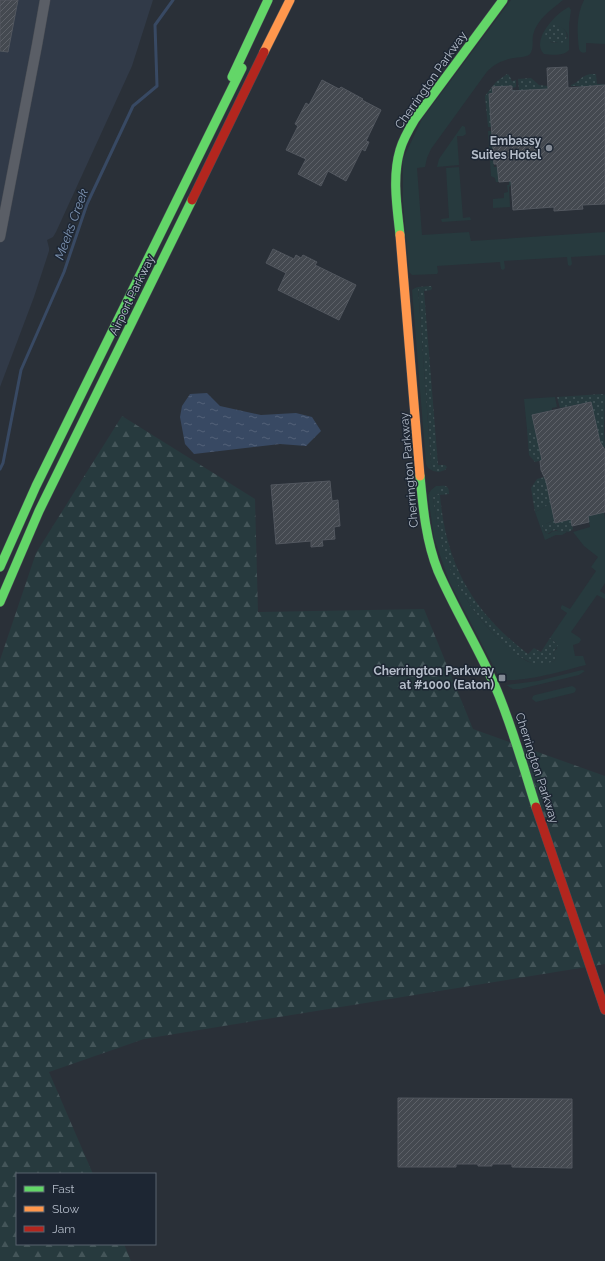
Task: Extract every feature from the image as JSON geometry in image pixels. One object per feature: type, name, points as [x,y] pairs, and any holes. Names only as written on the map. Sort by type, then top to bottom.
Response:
[{"type":"main road","points":[[157,242],[268,0]]},
{"type":"main road","name":"Airport Parkway","points":[[0,567],[36,486],[276,0]]},
{"type":"main road","name":"Airport Parkway","points":[[0,602],[39,511],[290,0]]},
{"type":"main road","points":[[257,67],[299,0]]},
{"type":"main road","name":"Cherrington Parkway","points":[[504,0],[415,119],[401,144],[396,166],[397,202],[423,509],[427,534],[438,570],[503,705],[605,1010]]},
{"type":"street","points":[[0,237],[39,39],[45,0]]},
{"type":"shaded area","points":[[0,0],[153,0],[132,66],[56,232],[53,237],[47,240],[49,251],[34,297],[0,387]]},
{"type":"green space","points":[[511,0],[563,0],[545,15],[538,24],[533,35],[530,54],[503,61],[488,71],[431,149],[425,167],[417,168],[422,235],[469,232],[471,241],[605,232],[605,255],[571,257],[572,264],[570,266],[568,265],[567,257],[504,261],[505,268],[503,270],[501,269],[500,262],[437,266],[437,274],[412,275],[409,272],[403,202],[403,159],[422,119]]},
{"type":"green space","points":[[584,0],[605,0],[605,44],[586,43],[586,52],[584,53],[579,49],[578,18]]},
{"type":"green space","points":[[569,7],[571,10],[569,24],[569,50],[561,54],[544,54],[540,41],[543,34],[552,20]],"holes":[[[558,26],[568,35],[565,41],[556,43],[550,42]]]},
{"type":"green space","points":[[553,25],[565,30],[567,35],[565,42],[559,43],[547,41],[545,36],[546,32]]},
{"type":"green space","points":[[507,74],[512,81],[516,80],[516,87],[492,87]]},
{"type":"green space","points":[[596,74],[597,84],[604,85],[581,87],[579,90],[579,86],[571,86],[584,76]]},
{"type":"green space","points":[[531,78],[539,85],[548,86],[552,92],[534,90],[512,91],[519,90],[518,79]]},
{"type":"green space","points":[[492,87],[493,93],[489,94],[492,127],[488,127],[485,96]]},
{"type":"green space","points":[[462,126],[465,127],[466,134],[463,136],[457,136],[459,165],[437,167],[439,159]]},
{"type":"green space","points":[[488,131],[492,131],[494,167],[498,167],[499,182],[496,182],[495,178],[491,176]]},
{"type":"green space","points":[[459,167],[463,218],[470,217],[471,220],[442,222],[441,219],[449,218],[446,168]]},
{"type":"green space","points":[[509,181],[516,181],[509,187],[510,207],[493,208],[493,199],[504,198],[504,193],[508,192],[507,185],[509,185]]},
{"type":"green space","points":[[431,286],[431,290],[424,291],[438,465],[445,465],[447,467],[445,470],[439,472],[433,471],[431,463],[418,287]]},
{"type":"green space","points":[[418,287],[431,463],[433,471],[428,468],[426,464],[412,290]]},
{"type":"green space","points":[[605,395],[605,447],[601,448],[591,402],[560,408],[557,397]]},
{"type":"green space","points":[[555,397],[557,407],[552,408],[552,410],[532,415],[536,432],[527,429],[524,399]]},
{"type":"green space","points":[[122,416],[255,499],[258,612],[424,609],[473,729],[605,776],[605,964],[144,1039],[49,1072],[93,1173],[16,1173],[16,1245],[124,1245],[131,1261],[0,1261],[0,660],[36,553]]},
{"type":"green space","points":[[527,429],[536,432],[542,460],[535,462],[529,455]]},
{"type":"green space","points":[[546,477],[551,501],[546,506],[535,512],[531,488],[537,479]]},
{"type":"green space","points":[[436,486],[440,486],[440,493],[433,497],[441,542],[451,570],[458,584],[473,608],[491,631],[522,658],[537,664],[551,662],[556,658],[553,653],[557,648],[556,643],[550,638],[567,613],[561,609],[561,607],[562,605],[570,609],[596,571],[591,567],[598,557],[584,546],[573,532],[590,527],[588,516],[604,512],[605,583],[600,591],[605,594],[605,599],[597,595],[571,632],[581,640],[579,643],[573,645],[575,656],[583,656],[586,665],[519,680],[500,679],[449,581],[434,538],[428,495]]},
{"type":"green space","points":[[440,486],[447,487],[449,492],[449,494],[440,495],[443,520],[456,565],[478,604],[509,638],[528,654],[534,648],[541,652],[550,638],[558,645],[553,653],[556,658],[554,661],[540,665],[520,657],[489,629],[464,595],[455,580],[446,559],[440,536],[433,497],[440,493]]},
{"type":"green space","points":[[551,501],[555,520],[543,524],[542,526],[546,533],[549,534],[555,531],[567,532],[545,540],[535,512],[546,506]]},
{"type":"green space","points":[[571,519],[573,529],[569,532],[560,532],[556,530],[547,534],[542,526],[543,524],[555,520],[556,523]]},
{"type":"green space","points":[[582,670],[585,671],[579,675],[520,689],[513,689],[506,685],[538,681]]},
{"type":"green space","points":[[572,686],[576,689],[573,693],[536,702],[532,699],[535,695]]},
{"type":"water","points":[[207,393],[220,406],[261,415],[296,413],[312,417],[321,431],[306,446],[280,444],[194,454],[185,444],[180,417],[182,406],[190,394]]},
{"type":"building","points":[[0,0],[18,0],[8,52],[0,51]]},
{"type":"building","name":"Embassy Suites Hotel","points":[[567,67],[568,88],[605,85],[605,204],[582,205],[583,209],[554,211],[554,207],[513,210],[511,181],[499,182],[497,164],[494,164],[489,94],[493,93],[492,87],[512,86],[512,91],[548,89],[547,68]]},
{"type":"building","points":[[322,80],[339,89],[341,87],[381,110],[366,141],[369,142],[365,151],[362,149],[346,181],[328,171],[321,186],[298,174],[306,159],[286,150],[298,126],[295,124],[306,103],[309,105]]},
{"type":"building","points":[[273,249],[294,259],[296,255],[301,258],[303,255],[317,262],[315,265],[356,285],[339,320],[278,290],[286,273],[266,263]]},
{"type":"building","points":[[591,402],[600,442],[605,450],[605,512],[588,516],[589,522],[572,526],[571,519],[555,523],[546,481],[541,470],[540,461],[542,460],[532,415]]},
{"type":"building","points":[[330,481],[332,501],[338,500],[340,526],[334,527],[335,539],[322,540],[323,546],[311,547],[311,541],[276,544],[271,485]]},
{"type":"building","points":[[398,1098],[572,1099],[572,1168],[512,1167],[512,1164],[478,1166],[478,1164],[456,1164],[456,1167],[398,1167]]},
{"type":"waterway","name":"Meeks Creek","points":[[0,469],[3,463],[21,370],[64,272],[87,204],[133,106],[157,86],[155,25],[173,0]]},
{"type":"traffic: fast","points":[[232,77],[268,0]]},
{"type":"traffic: fast","points":[[400,235],[396,171],[404,138],[415,119],[503,0]]},
{"type":"traffic: fast","points":[[0,567],[36,486],[242,68]]},
{"type":"traffic: fast","points":[[0,602],[39,511],[192,200]]},
{"type":"traffic: fast","points":[[420,476],[422,500],[434,560],[445,586],[495,686],[507,716],[536,807]]},
{"type":"traffic: slow","points":[[264,52],[290,0]]},
{"type":"traffic: slow","points":[[400,235],[420,476]]},
{"type":"traffic: jam","points":[[192,200],[264,52]]},
{"type":"traffic: jam","points":[[536,807],[605,1010]]},
{"type":"place","name":"Embassy Suites Hotel","points":[[549,148]]},
{"type":"place","name":"Cherrington Parkway at #1000 (Eaton)","points":[[502,678]]}]
